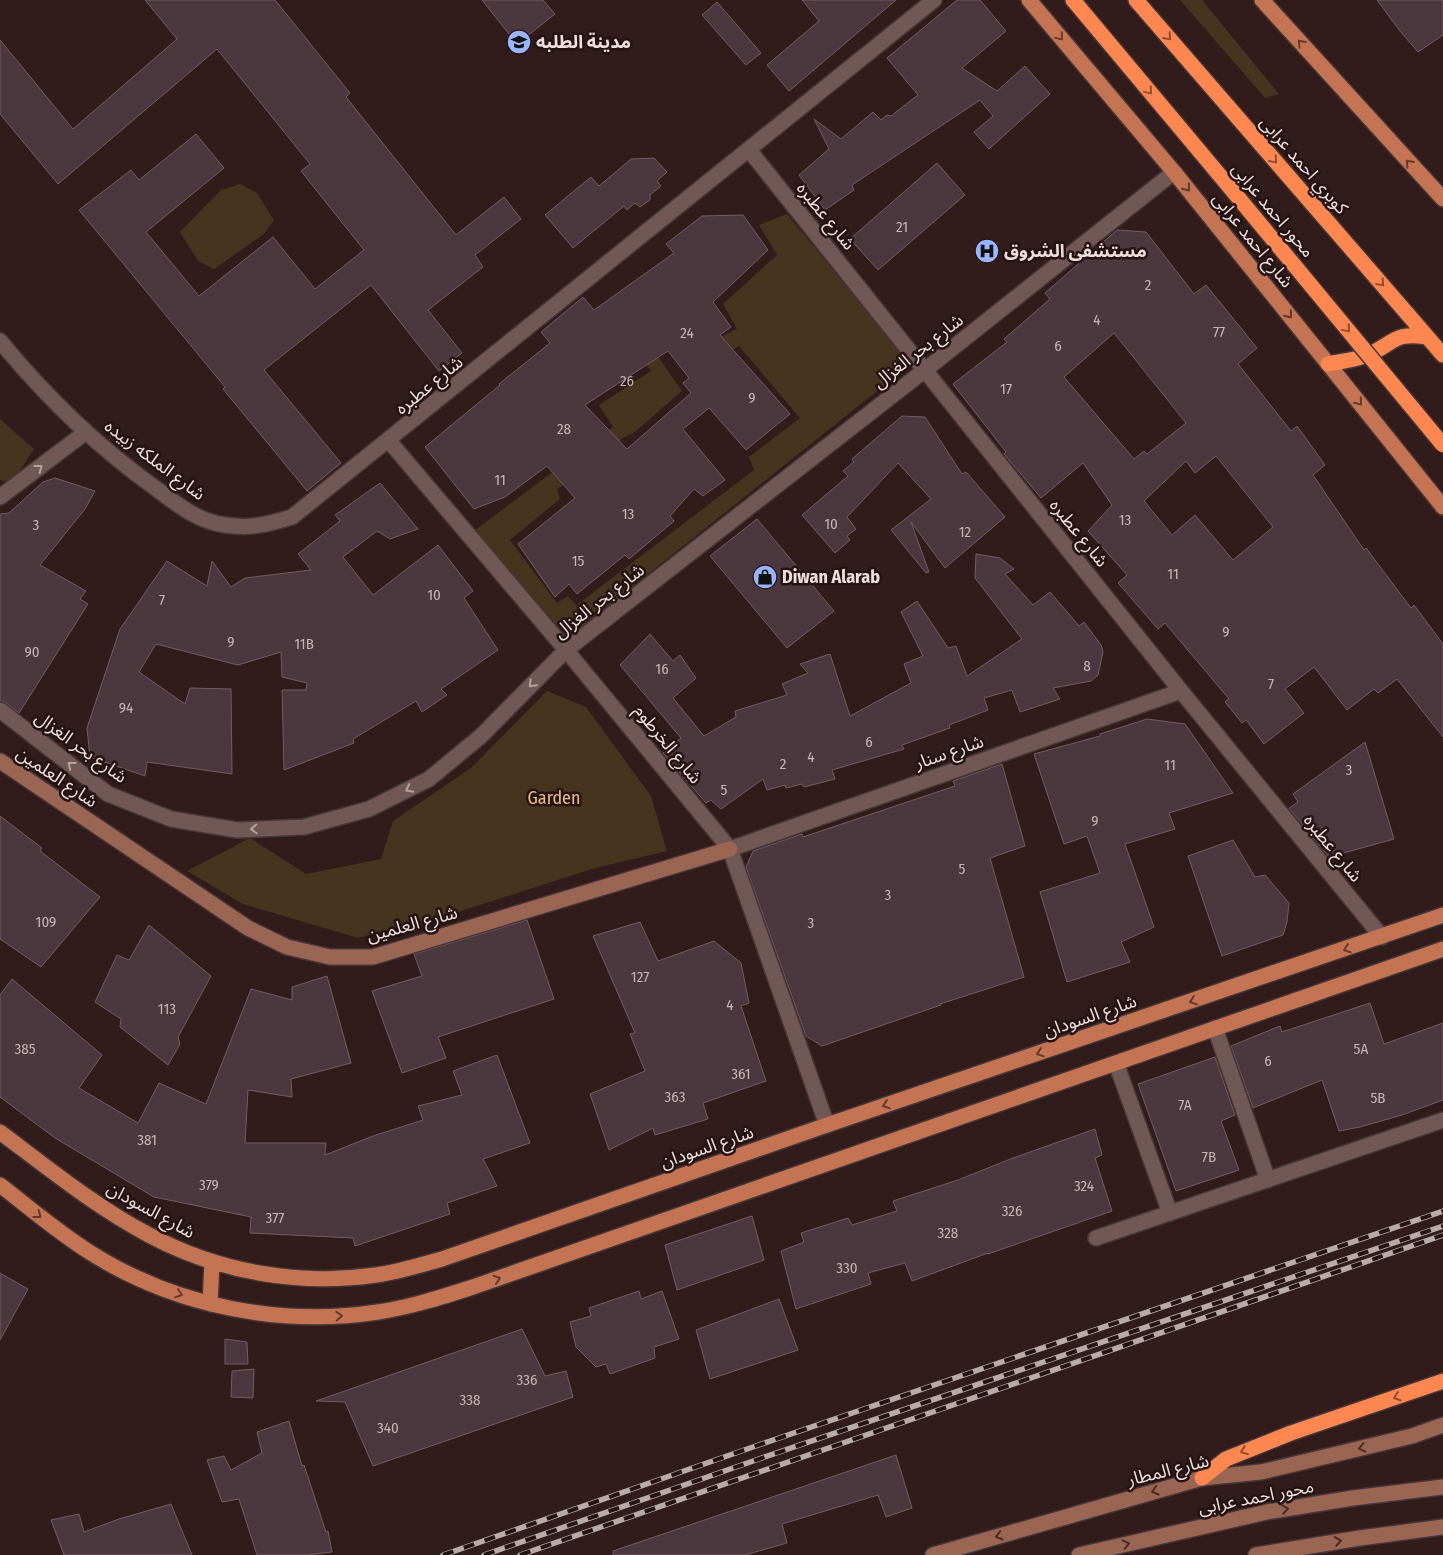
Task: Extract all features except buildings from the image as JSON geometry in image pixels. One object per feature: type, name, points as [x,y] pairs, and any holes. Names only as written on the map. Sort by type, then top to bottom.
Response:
[{"type":"highway","name":"محور احمد عرابى","points":[[1073,0],[1443,445]]},
{"type":"highway","name":"كوبري احمد عرابى","points":[[1136,0],[1443,355]]},
{"type":"highway","points":[[1328,364],[1370,354],[1390,341],[1403,336],[1427,336]]},
{"type":"highway","points":[[1202,1478],[1226,1459],[1272,1440],[1443,1381]]},
{"type":"main road","name":"شارع احمد عرابى","points":[[1029,0],[1174,172],[1443,507]]},
{"type":"main road","points":[[1262,0],[1443,199]]},
{"type":"main road","name":"شارع السودان","points":[[0,1132],[87,1196],[149,1235],[180,1250],[212,1262],[277,1276],[310,1279],[344,1279],[377,1275],[410,1268],[450,1256],[826,1125],[1443,915]]},
{"type":"main road","points":[[0,1185],[90,1253],[119,1269],[179,1295],[243,1311],[277,1315],[310,1317],[344,1316],[378,1312],[411,1306],[473,1287],[1443,949]]},
{"type":"main road","points":[[210,1304],[212,1262]]},
{"type":"street","name":"شارع عطبره","points":[[389,441],[934,0]]},
{"type":"street","name":"شارع عطبره","points":[[749,150],[1181,691],[1382,937]]},
{"type":"street","name":"شارع بحر الغزال","points":[[0,710],[108,794],[171,819],[237,830],[304,827],[369,809],[429,778],[481,736],[566,650],[925,370],[1174,172]]},
{"type":"street","name":"شارع الملكه زبيده","points":[[0,341],[46,392],[86,432],[137,475],[191,514],[224,525],[259,527],[292,517],[389,441]]},
{"type":"street","points":[[0,497],[86,432]]},
{"type":"street","name":"شارع الخرطوم","points":[[389,441],[566,650],[730,849],[826,1125]]},
{"type":"street","name":"شارع سنار","points":[[730,849],[1181,691]]},
{"type":"street","name":"شارع العلمين","points":[[0,760],[248,928],[287,947],[330,957],[374,957],[730,849]]},
{"type":"street","points":[[1214,1028],[1268,1180]]},
{"type":"street","points":[[1116,1063],[1170,1213]]},
{"type":"street","points":[[1096,1238],[1443,1120]]},
{"type":"street","name":"شارع المطار","points":[[933,1555],[1202,1478],[1261,1472],[1412,1436],[1443,1425]]},
{"type":"street","points":[[1412,1436],[1443,1434]]},
{"type":"street","name":"محور احمد عرابى","points":[[1079,1555],[1267,1512],[1353,1498],[1443,1487]]},
{"type":"street","points":[[1256,1555],[1360,1538],[1443,1528]]},
{"type":"green space","points":[[1180,0],[1202,0],[1279,94],[1265,98]]},
{"type":"green space","points":[[240,184],[257,193],[274,220],[264,234],[214,269],[198,261],[180,232],[221,190]]},
{"type":"green space","points":[[787,214],[911,364],[568,638],[475,530],[613,427],[599,405],[651,371],[605,310],[617,298],[682,391],[635,432],[614,443],[557,490],[560,499],[510,540],[557,603],[568,596],[585,614],[578,604],[754,470],[749,457],[800,418],[739,346],[722,356],[712,341],[737,329],[723,304],[777,255],[759,225]]},
{"type":"green space","points":[[0,419],[34,449],[12,483],[0,480]]},
{"type":"green space","name":"Garden","points":[[547,691],[586,707],[651,796],[667,851],[595,868],[458,912],[358,938],[243,904],[187,871],[250,838],[306,874],[381,859],[393,821],[471,768]]},
{"type":"railway","points":[[443,1555],[1443,1211]]},
{"type":"railway","points":[[484,1555],[756,1460],[1443,1226]]},
{"type":"railway","points":[[520,1555],[1443,1235]]},
{"type":"place","name":"مدينة الطلبه","points":[[519,42]]},
{"type":"place","name":"مستشفى الشروق","points":[[987,251]]},
{"type":"place","name":"Diwan Alarab","points":[[765,577]]}]
